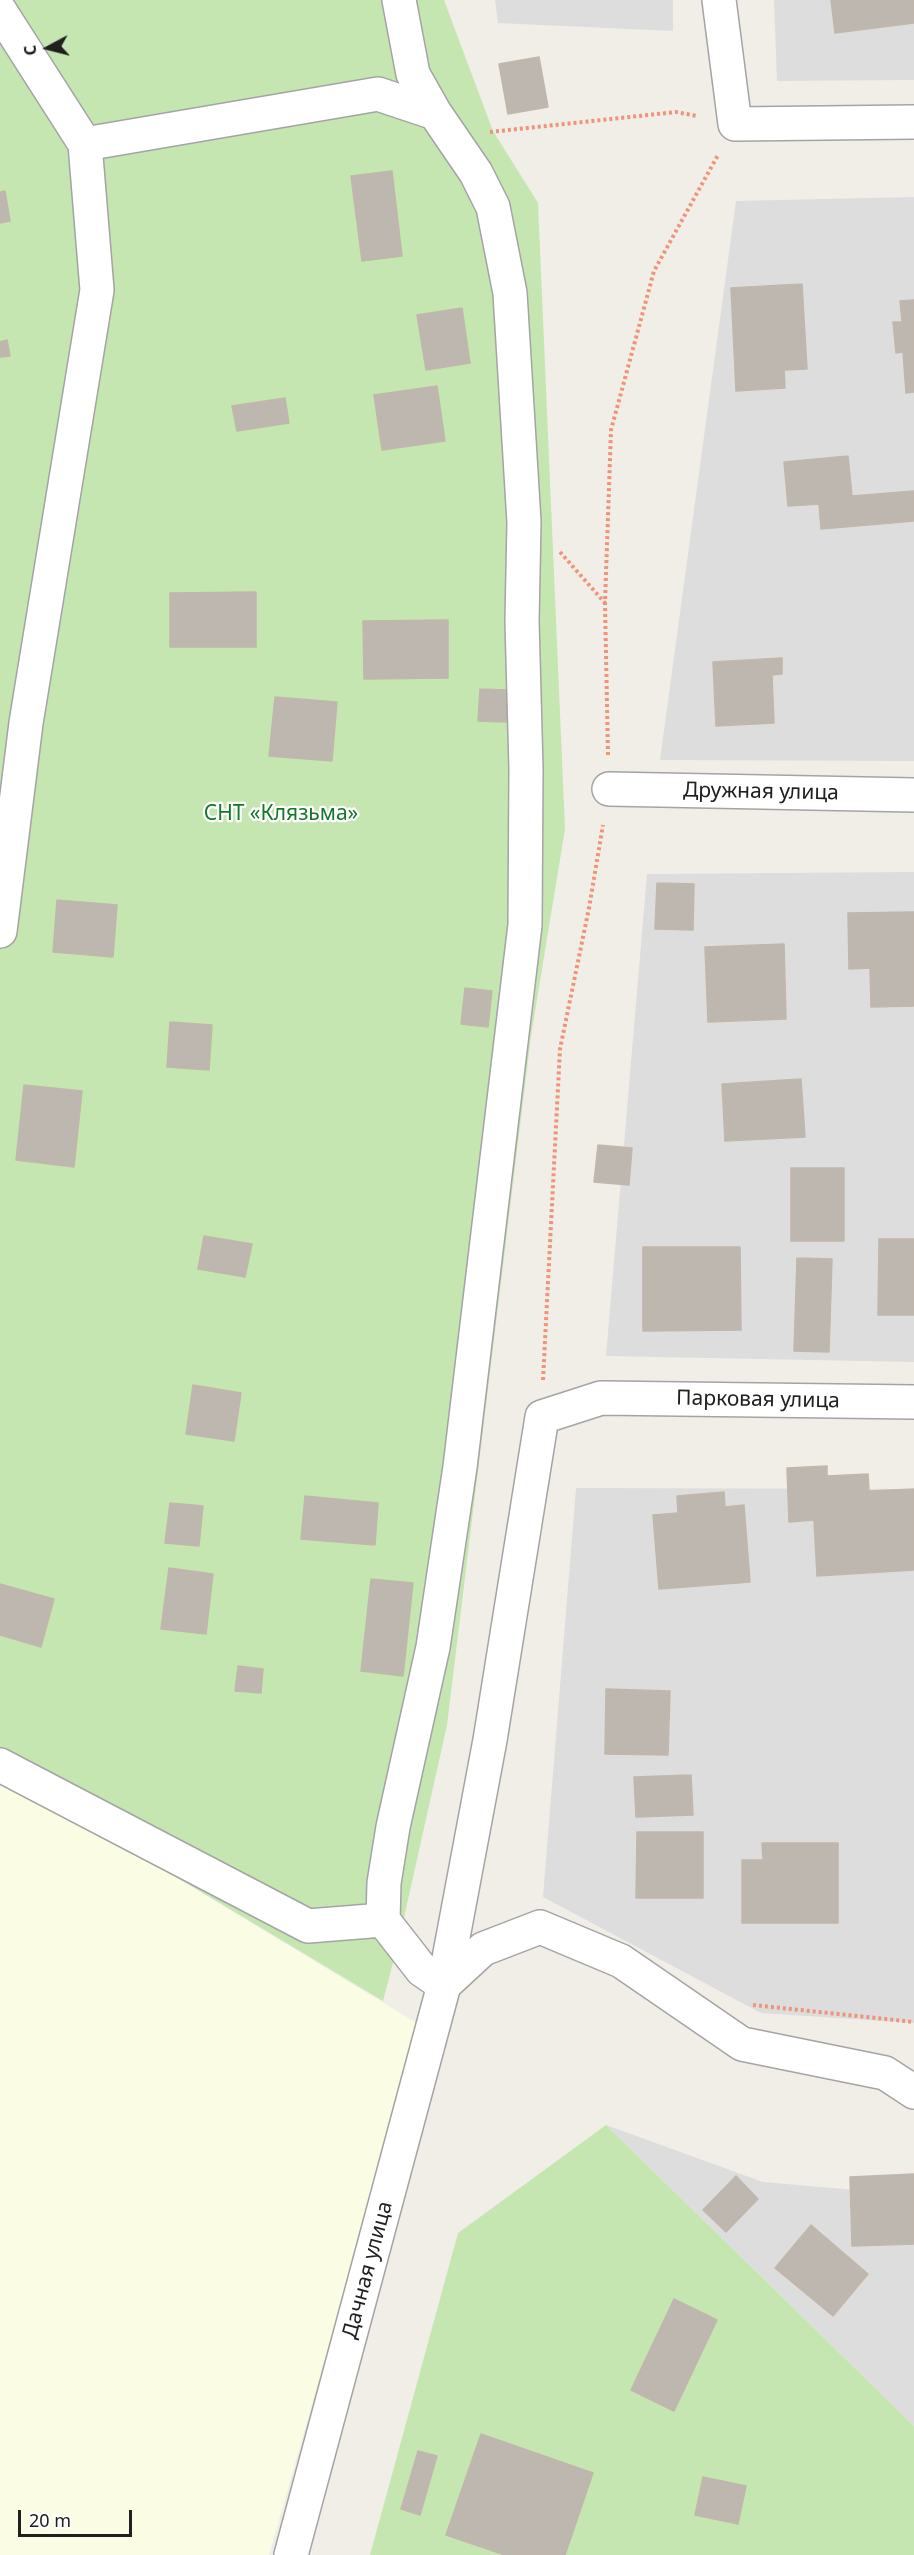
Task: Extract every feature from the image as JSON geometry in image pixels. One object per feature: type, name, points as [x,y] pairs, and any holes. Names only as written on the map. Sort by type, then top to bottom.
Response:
[{"type":"street","points":[[399,0],[413,74],[435,112],[476,173],[493,207],[510,293],[524,522],[522,621],[526,769],[525,925],[460,1467],[433,1647],[387,1861],[383,1920],[422,1970],[444,1985],[483,1949],[540,1927],[621,1961],[742,2044],[885,2073],[914,2092]]},
{"type":"street","points":[[719,0],[735,124],[914,123]]},
{"type":"street","points":[[0,11],[84,144],[97,290],[26,723],[0,931]]},
{"type":"street","points":[[84,144],[378,94],[435,112]]},
{"type":"street","name":"Дружная улица","points":[[609,789],[914,795]]},
{"type":"street","name":"Парковая улица","points":[[542,1417],[601,1398],[914,1402]]},
{"type":"street","name":"Дачная улица","points":[[291,2555],[444,1985],[490,1740],[542,1417]]},
{"type":"street","points":[[0,1765],[308,1926],[383,1920]]},
{"type":"path","points":[[459,145],[493,131],[676,112],[735,124],[654,271],[611,430],[605,603],[609,789],[590,908],[560,1049],[542,1417]]},
{"type":"path","points":[[524,522],[552,543],[605,603]]},
{"type":"path","points":[[749,2005],[914,2022]]},
{"type":"shaded area","points":[[495,0],[673,0],[673,31],[498,23]]},
{"type":"shaded area","points":[[774,0],[914,0],[914,80],[777,81]]},
{"type":"shaded area","points":[[914,197],[914,761],[660,760],[736,201]]},
{"type":"shaded area","points":[[914,872],[914,1362],[606,1356],[647,874]]},
{"type":"shaded area","points":[[576,1488],[914,1489],[914,2023],[761,2013],[543,1897]]},
{"type":"shaded area","points":[[0,1771],[420,2025],[269,2555],[0,2555]]},
{"type":"shaded area","points":[[606,2125],[763,2182],[914,2195],[914,2426]]},
{"type":"green space","name":"СНТ «Клязьма»","points":[[0,0],[444,0],[493,131],[538,203],[565,829],[531,1036],[447,1725],[399,1940],[383,2001],[0,1771]]},
{"type":"green space","points":[[606,2125],[914,2426],[914,2555],[370,2555],[458,2233]]},
{"type":"building","points":[[831,0],[914,0],[914,23],[835,33]]},
{"type":"building","points":[[539,57],[548,107],[508,114],[499,64]]},
{"type":"building","points":[[392,171],[402,256],[362,261],[351,176]]},
{"type":"building","points":[[5,191],[10,221],[0,223],[0,192]]},
{"type":"building","points":[[802,284],[807,369],[784,370],[785,388],[736,391],[731,288]]},
{"type":"building","points":[[914,300],[914,392],[906,393],[903,352],[896,353],[893,322],[902,322],[900,301]]},
{"type":"building","points":[[462,308],[470,363],[426,370],[417,315]]},
{"type":"building","points":[[7,340],[10,356],[0,357],[0,342]]},
{"type":"building","points":[[437,386],[445,441],[382,450],[374,395]]},
{"type":"building","points":[[285,398],[289,423],[237,431],[232,406]]},
{"type":"building","points":[[848,456],[852,496],[914,491],[914,521],[821,529],[819,504],[788,506],[784,462]]},
{"type":"building","points":[[256,592],[256,647],[170,647],[170,593]]},
{"type":"building","points":[[448,620],[448,678],[364,679],[363,621]]},
{"type":"building","points":[[782,658],[782,674],[772,675],[774,723],[716,726],[713,662]]},
{"type":"building","points":[[480,689],[507,690],[506,722],[478,721]]},
{"type":"building","points":[[275,697],[337,702],[332,761],[269,756]]},
{"type":"building","points":[[657,883],[694,884],[693,930],[655,929]]},
{"type":"building","points":[[57,900],[117,905],[113,957],[53,952]]},
{"type":"building","points":[[914,912],[914,1006],[871,1007],[870,968],[849,969],[848,913]]},
{"type":"building","points":[[784,944],[786,1019],[708,1022],[705,947]]},
{"type":"building","points":[[465,988],[492,991],[488,1027],[461,1024]]},
{"type":"building","points":[[170,1022],[212,1025],[209,1070],[167,1067]]},
{"type":"building","points":[[801,1079],[805,1137],[725,1141],[722,1084]]},
{"type":"building","points":[[24,1085],[82,1091],[74,1167],[16,1160]]},
{"type":"building","points":[[598,1145],[632,1148],[629,1185],[594,1182]]},
{"type":"building","points":[[791,1168],[844,1168],[844,1241],[791,1241]]},
{"type":"building","points":[[204,1236],[252,1244],[245,1277],[198,1269]]},
{"type":"building","points":[[879,1239],[914,1239],[914,1315],[878,1315]]},
{"type":"building","points":[[643,1247],[740,1247],[741,1330],[643,1331]]},
{"type":"building","points":[[797,1258],[832,1259],[829,1352],[794,1351]]},
{"type":"building","points":[[193,1385],[241,1393],[234,1441],[186,1434]]},
{"type":"building","points":[[827,1466],[827,1476],[868,1474],[869,1491],[914,1489],[914,1570],[817,1576],[814,1520],[789,1522],[787,1468]]},
{"type":"building","points":[[724,1492],[725,1507],[744,1505],[750,1582],[659,1589],[653,1515],[678,1513],[677,1496]]},
{"type":"building","points":[[305,1496],[378,1503],[375,1545],[301,1539]]},
{"type":"building","points":[[170,1503],[203,1506],[199,1546],[165,1543]]},
{"type":"building","points":[[169,1568],[213,1574],[206,1634],[161,1629]]},
{"type":"building","points":[[371,1579],[413,1583],[403,1676],[361,1671]]},
{"type":"building","points":[[0,1584],[54,1599],[41,1647],[0,1635]]},
{"type":"building","points":[[238,1666],[263,1669],[261,1693],[235,1691]]},
{"type":"building","points":[[606,1689],[670,1691],[668,1755],[605,1754]]},
{"type":"building","points":[[691,1775],[693,1815],[636,1817],[634,1777]]},
{"type":"building","points":[[637,1832],[703,1832],[703,1898],[636,1898]]},
{"type":"building","points":[[762,1843],[838,1843],[838,1923],[742,1923],[742,1860],[763,1860]]},
{"type":"building","points":[[914,2174],[914,2244],[852,2246],[850,2177]]},
{"type":"building","points":[[736,2176],[758,2199],[726,2232],[703,2210]]},
{"type":"building","points":[[811,2225],[868,2274],[833,2316],[775,2268]]},
{"type":"building","points":[[674,2299],[717,2320],[674,2411],[631,2390]]},
{"type":"building","points":[[481,2434],[593,2473],[565,2555],[505,2555],[446,2535]]},
{"type":"building","points":[[418,2451],[437,2456],[420,2515],[401,2509]]},
{"type":"building","points":[[703,2477],[746,2486],[738,2524],[695,2515]]}]
